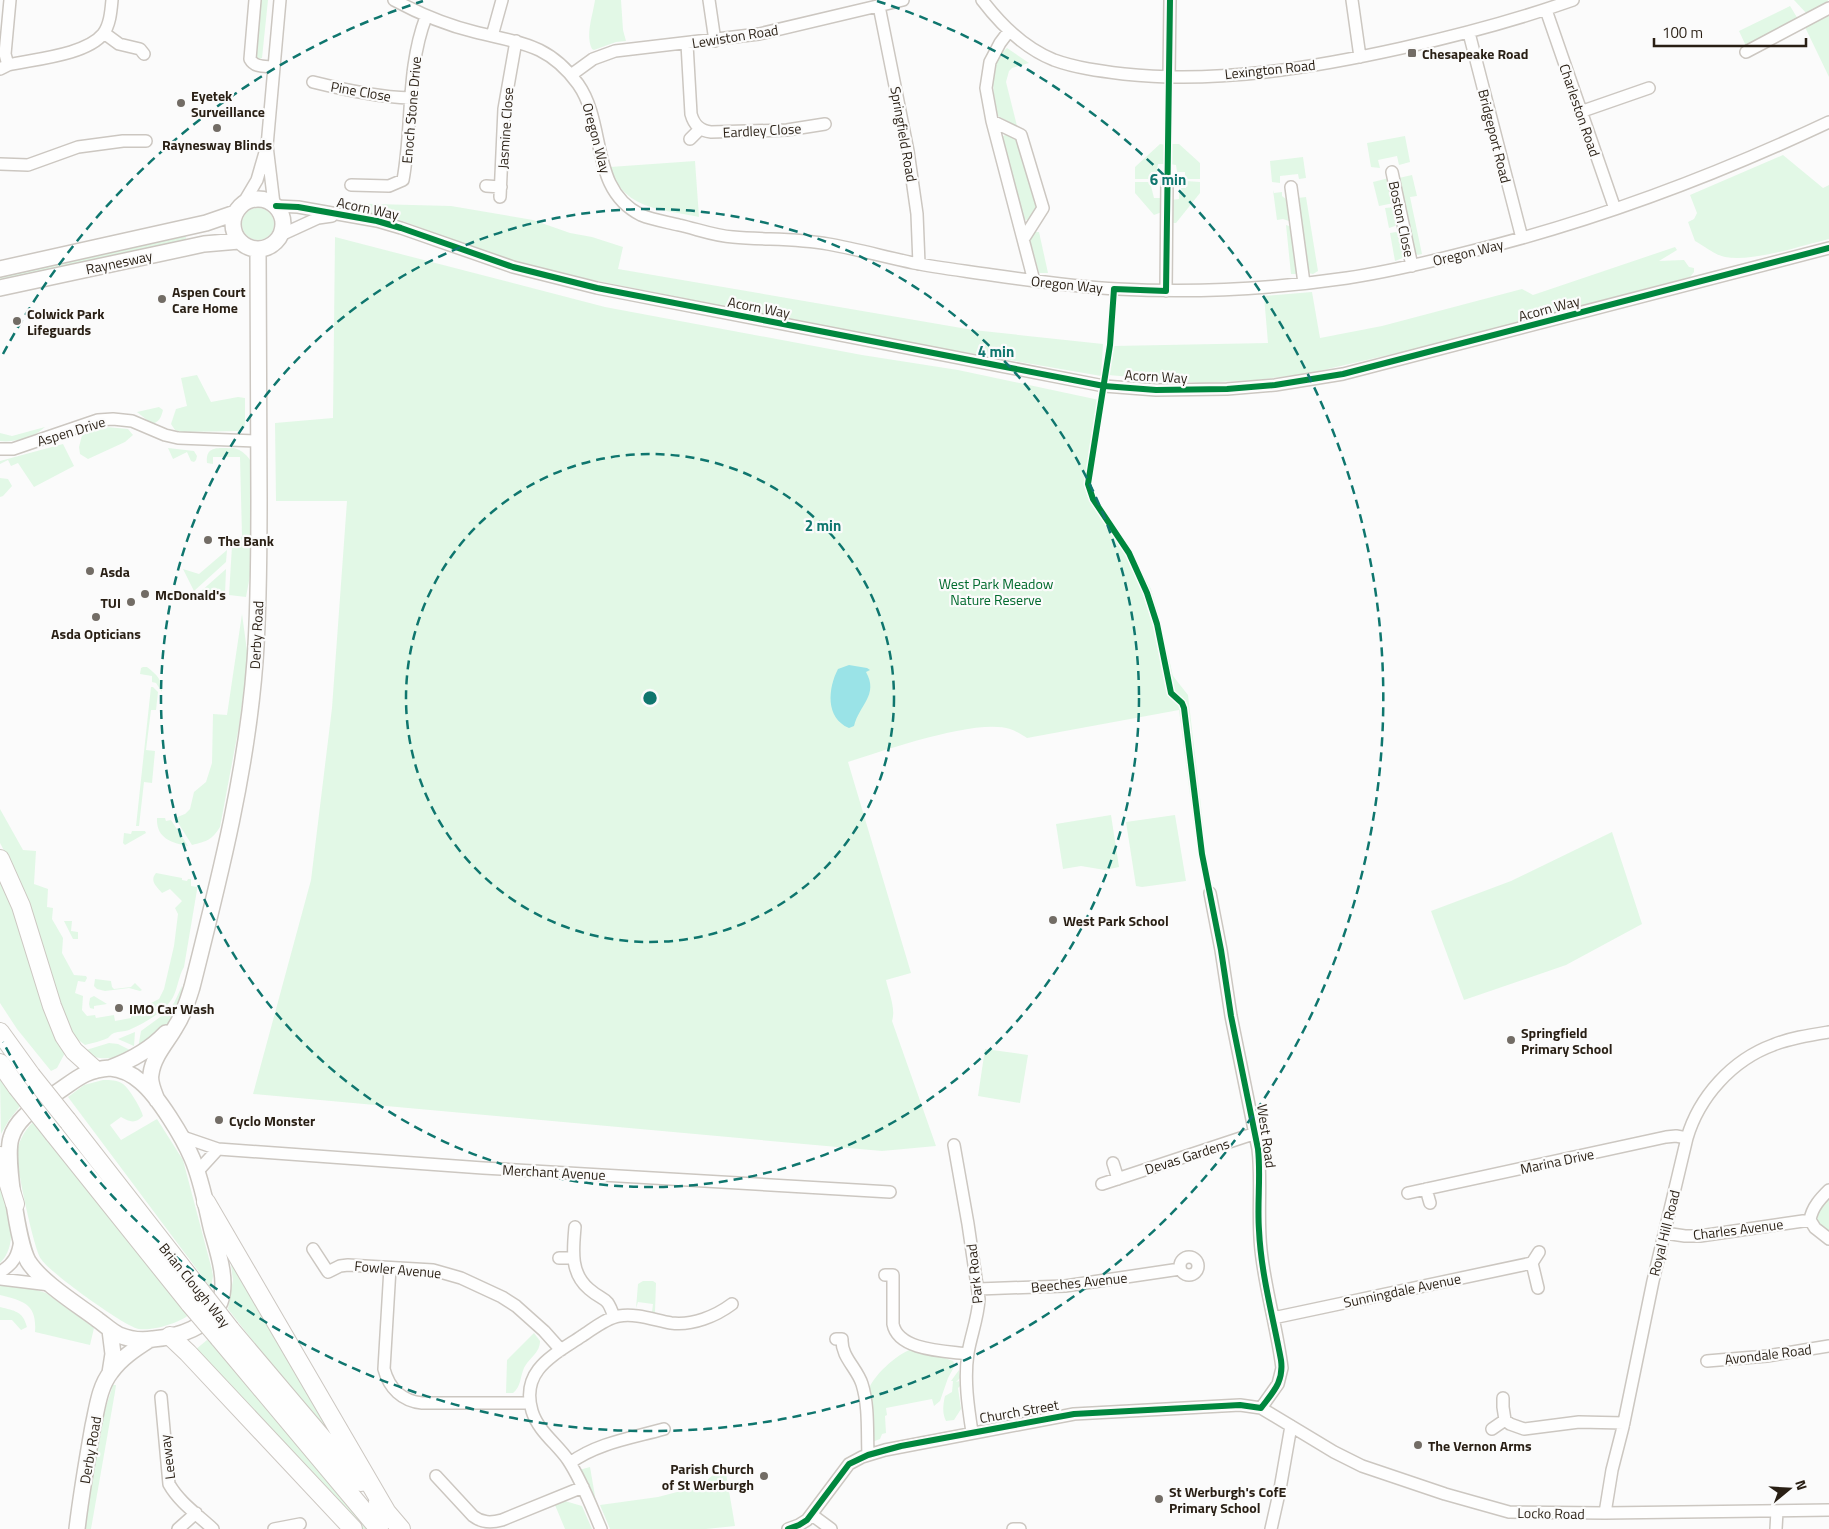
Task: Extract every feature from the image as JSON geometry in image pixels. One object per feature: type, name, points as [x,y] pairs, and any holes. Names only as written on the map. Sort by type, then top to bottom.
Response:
[{"type":"highway","points":[[0,859],[21,906],[52,1006],[64,1036],[74,1051],[102,1069]]},
{"type":"highway","points":[[0,1017],[27,1069]]},
{"type":"highway","name":"Brian Clough Way","points":[[0,1032],[67,1120],[196,1298]]},
{"type":"highway","name":"Brian Clough Way","points":[[0,1063],[54,1134],[225,1333],[379,1529]]},
{"type":"highway","points":[[0,1156],[16,1204]]},
{"type":"highway","points":[[206,1202],[386,1511]]},
{"type":"highway","name":"Brian Clough Way","points":[[225,1333],[335,1453],[401,1529]]},
{"type":"highway","points":[[170,1336],[354,1529]]},
{"type":"main road","points":[[258,198],[270,201],[275,205],[281,213],[284,222],[281,235],[273,245],[258,250],[239,241],[233,228],[240,207],[258,198]]},
{"type":"main road","name":"Raynesway","points":[[0,269],[206,223],[240,207]]},
{"type":"main road","name":"Raynesway","points":[[0,288],[204,244],[239,241]]},
{"type":"main road","name":"Derby Road","points":[[157,1100],[150,1079],[151,1070],[178,1025],[196,971],[222,861],[240,774],[248,722],[255,662],[258,611],[258,250]]},
{"type":"main road","name":"Derby Road","points":[[151,1340],[132,1340],[110,1330],[37,1273],[29,1262],[20,1238],[9,1149],[11,1137],[19,1122],[28,1113],[82,1075],[129,1061],[150,1048],[170,1029],[183,1012]]},
{"type":"main road","points":[[102,1069],[125,1072],[137,1079],[157,1100],[180,1136],[191,1156],[206,1202],[221,1273],[220,1302],[211,1316],[199,1325],[170,1336],[151,1340]]},
{"type":"main road","name":"Derby Road","points":[[77,1529],[87,1457],[96,1412],[101,1393],[110,1373],[113,1354],[110,1330]]},
{"type":"main road","name":"Derby Road","points":[[110,1373],[134,1350],[151,1340]]},
{"type":"street","points":[[10,0],[4,67],[74,51],[90,45],[104,33],[112,0]]},
{"type":"street","points":[[255,0],[250,59],[259,66],[274,67]]},
{"type":"street","points":[[240,207],[257,180],[267,146],[280,0]]},
{"type":"street","points":[[492,36],[502,0]]},
{"type":"street","points":[[709,0],[715,41]]},
{"type":"street","name":"Lewiston Road","points":[[570,75],[594,59],[630,48],[715,41],[769,32],[903,0]]},
{"type":"street","name":"Lexington Road","points":[[982,0],[1009,31],[1033,49],[1065,63],[1107,72],[1169,77],[1258,72],[1360,57],[1469,33],[1574,0]]},
{"type":"street","points":[[1169,77],[1170,0]]},
{"type":"street","points":[[1352,0],[1360,57]]},
{"type":"street","name":"Oregon Way","points":[[396,1],[426,16],[454,26],[516,41],[546,54],[578,84],[590,106],[606,177],[617,196],[637,212],[651,218],[725,236],[813,241],[919,264],[1034,281],[1114,289],[1166,291],[1239,289],[1304,284],[1412,266],[1522,238],[1614,209],[1694,181],[1774,148],[1829,122]]},
{"type":"street","name":"Springfield Road","points":[[879,6],[908,151],[917,214],[919,264]]},
{"type":"street","points":[[1746,52],[1829,8]]},
{"type":"street","name":"Charleston Road","points":[[1546,10],[1614,209]]},
{"type":"street","name":"Enoch Stone Drive","points":[[351,185],[389,186],[403,180],[407,165],[410,98],[419,33],[426,16]]},
{"type":"street","points":[[1009,31],[993,54],[988,70],[986,88],[992,121],[1034,281]]},
{"type":"street","points":[[104,33],[119,44],[140,49],[144,54]]},
{"type":"street","name":"Bridgeport Road","points":[[1469,33],[1522,238]]},
{"type":"street","name":"Jasmine Close","points":[[486,186],[500,192],[504,109],[516,41]]},
{"type":"street","points":[[687,44],[691,114],[694,122],[700,128],[690,139]]},
{"type":"street","name":"Pine Close","points":[[313,82],[352,92],[410,98]]},
{"type":"street","points":[[1580,112],[1649,88]]},
{"type":"street","points":[[992,121],[1022,135],[1042,208],[1024,238]]},
{"type":"street","name":"Eardley Close","points":[[700,128],[711,132],[769,131],[825,124]]},
{"type":"street","points":[[0,164],[28,165],[78,147],[123,141],[146,141]]},
{"type":"street","points":[[267,146],[275,205]]},
{"type":"street","name":"Boston Close","points":[[1392,172],[1412,266]]},
{"type":"street","points":[[1166,291],[1167,180]]},
{"type":"street","points":[[1291,187],[1304,284]]},
{"type":"street","name":"Acorn Way","points":[[275,205],[298,207],[377,221],[513,267],[597,288],[1104,386],[1156,390],[1246,388],[1285,384],[1343,374],[1829,248]]},
{"type":"street","name":"Acorn Way","points":[[281,235],[318,218],[338,215]]},
{"type":"street","name":"Aspen Drive","points":[[0,449],[13,449],[98,420],[113,418],[132,421],[165,435],[178,438],[259,441]]},
{"type":"street","name":"West Road","points":[[1210,893],[1231,1016],[1256,1133],[1260,1163],[1259,1229],[1263,1265],[1282,1372],[1278,1384],[1262,1408]]},
{"type":"street","name":"Royal Hill Road","points":[[1605,1514],[1612,1470],[1624,1423],[1653,1281],[1687,1138],[1695,1117],[1720,1080],[1754,1054],[1774,1044],[1829,1032]]},
{"type":"street","name":"Devas Gardens","points":[[1102,1184],[1256,1133]]},
{"type":"street","name":"Merchant Avenue","points":[[180,1136],[218,1149],[483,1168],[890,1192]]},
{"type":"street","name":"Marina Drive","points":[[1408,1193],[1672,1136],[1687,1138]]},
{"type":"street","name":"Park Road","points":[[954,1145],[978,1289],[978,1310],[968,1354],[967,1389],[972,1432]]},
{"type":"street","points":[[197,1172],[218,1149]]},
{"type":"street","points":[[1113,1163],[1118,1179]]},
{"type":"street","points":[[1426,1189],[1430,1203]]},
{"type":"street","points":[[1829,1190],[1816,1204],[1810,1220],[1815,1228],[1829,1239]]},
{"type":"street","name":"Charles Avenue","points":[[1665,1233],[1700,1236],[1810,1220]]},
{"type":"street","points":[[574,1227],[574,1268],[586,1286],[607,1300],[614,1317]]},
{"type":"street","points":[[0,1272],[10,1265],[17,1256],[20,1238]]},
{"type":"street","name":"Fowler Avenue","points":[[313,1249],[328,1272],[344,1265],[433,1270],[447,1273],[502,1297],[516,1306],[540,1327],[561,1350]]},
{"type":"street","points":[[1538,1288],[1532,1263],[1539,1252]]},
{"type":"street","points":[[559,1258],[573,1258]]},
{"type":"street","name":"Sunningdale Avenue","points":[[1273,1318],[1532,1263]]},
{"type":"street","points":[[390,1268],[384,1369],[390,1385],[396,1391],[405,1398],[417,1402],[530,1403]]},
{"type":"street","name":"Beeches Avenue","points":[[978,1289],[1065,1286],[1180,1269]]},
{"type":"street","points":[[885,1275],[893,1275],[893,1324],[900,1344],[968,1354]]},
{"type":"street","points":[[0,1279],[52,1285]]},
{"type":"street","points":[[601,1529],[583,1487],[570,1463],[539,1425],[532,1412],[530,1390],[535,1375],[546,1360],[614,1317],[632,1315],[678,1329],[732,1304]]},
{"type":"street","points":[[836,1339],[842,1339],[845,1356],[862,1384],[865,1400],[868,1455]]},
{"type":"street","name":"Avondale Road","points":[[1707,1361],[1767,1356],[1829,1346]]},
{"type":"street","name":"Leeway","points":[[161,1398],[169,1484],[174,1492],[213,1529]]},
{"type":"street","points":[[1503,1398],[1505,1420],[1514,1426],[1527,1430],[1554,1424],[1579,1422],[1624,1423]]},
{"type":"street","name":"Church Street","points":[[812,1515],[849,1464],[868,1455],[902,1446],[972,1432],[1074,1414],[1240,1404],[1262,1408],[1291,1426]]},
{"type":"street","points":[[1492,1429],[1505,1420]]},
{"type":"street","points":[[1271,1529],[1291,1426]]},
{"type":"street","name":"Locko Road","points":[[1291,1426],[1334,1452],[1362,1466],[1486,1506],[1522,1513],[1605,1514],[1829,1510]]},
{"type":"street","points":[[570,1463],[590,1450],[660,1434]]},
{"type":"street","points":[[444,1479],[473,1516],[479,1520],[490,1522],[502,1520],[583,1487]]},
{"type":"street","points":[[1776,1529],[1777,1511]]},
{"type":"street","points":[[178,1529],[196,1513]]},
{"type":"street","points":[[788,1529],[803,1523],[812,1515],[832,1529]]},
{"type":"street","points":[[274,1529],[300,1524]]},
{"type":"street","points":[[1013,1529],[1020,1529]]},
{"type":"green space","points":[[260,0],[268,0],[262,58],[259,59],[254,56]]},
{"type":"green space","points":[[595,0],[621,0],[623,30],[626,41],[592,49],[589,31]]},
{"type":"green space","points":[[1794,0],[1828,0],[1826,5],[1807,14]]},
{"type":"green space","points":[[1790,6],[1798,19],[1746,46],[1739,31]]},
{"type":"green space","points":[[1829,12],[1829,77],[1804,25]]},
{"type":"green space","points":[[1007,48],[1029,63],[1012,68],[1009,71],[1006,82],[1017,126],[998,116],[994,98],[993,80],[996,63]]},
{"type":"green space","points":[[1009,133],[1017,137],[1038,207],[1033,216],[1028,220],[1025,220],[1023,216],[1003,139],[1003,136]]},
{"type":"green space","points":[[1405,136],[1410,162],[1399,165],[1397,156],[1378,160],[1380,168],[1371,167],[1367,143]]},
{"type":"green space","points":[[1160,144],[1166,145],[1166,164],[1158,164],[1157,172],[1151,172],[1150,179],[1135,179],[1135,167]]},
{"type":"green space","points":[[1170,144],[1179,144],[1200,163],[1200,179],[1185,179],[1185,172],[1177,172],[1176,165],[1170,164]]},
{"type":"green space","points":[[1783,155],[1823,188],[1829,185],[1829,239],[1763,255],[1737,258],[1721,256],[1695,241],[1688,222],[1694,219],[1697,213],[1690,195]]},
{"type":"green space","points":[[1303,157],[1306,178],[1299,179],[1298,174],[1280,176],[1280,183],[1272,182],[1270,161]]},
{"type":"green space","points":[[695,161],[699,217],[658,209],[634,200],[624,192],[616,181],[610,167]]},
{"type":"green space","points":[[1412,175],[1417,196],[1410,197],[1422,254],[1418,255],[1413,252],[1399,178]]},
{"type":"green space","points":[[1389,178],[1394,203],[1379,206],[1373,182]]},
{"type":"green space","points":[[1186,181],[1200,182],[1200,193],[1176,223],[1171,223],[1171,200],[1179,199],[1179,192],[1182,192],[1181,188],[1186,188]]},
{"type":"green space","points":[[1135,182],[1150,182],[1154,198],[1162,198],[1162,212],[1154,215],[1135,193]]},
{"type":"green space","points":[[1273,190],[1274,193],[1282,192],[1282,196],[1290,202],[1292,222],[1283,219],[1277,220]]},
{"type":"green space","points":[[1306,197],[1318,271],[1313,274],[1308,273],[1298,198]]},
{"type":"green space","points":[[336,203],[451,206],[533,220],[570,233],[592,237],[623,247],[618,269],[973,330],[1103,344],[1101,376],[872,336],[543,270],[489,253],[397,219],[359,210],[336,209]]},
{"type":"green space","points":[[1395,207],[1398,223],[1389,228],[1385,208]]},
{"type":"green space","points":[[258,208],[264,209],[269,213],[273,218],[273,230],[269,235],[264,239],[258,240],[252,239],[247,235],[243,230],[242,224],[243,218],[247,213],[252,209]]},
{"type":"green space","points":[[1286,225],[1292,227],[1298,274],[1291,274]]},
{"type":"green space","points":[[1034,232],[1039,232],[1048,273],[1039,273],[1030,241]]},
{"type":"green space","points":[[1396,232],[1402,236],[1405,257],[1395,261],[1390,233]]},
{"type":"green space","points":[[185,234],[187,243],[0,283],[0,274]]},
{"type":"green space","name":"West Park Meadow Nature Reserve","points":[[335,237],[605,307],[862,355],[958,370],[1104,401],[1091,475],[1092,484],[1097,499],[1133,555],[1151,589],[1173,676],[1188,695],[1204,832],[1195,833],[1179,710],[1027,738],[1010,729],[995,727],[975,728],[929,737],[848,762],[911,973],[886,980],[893,1006],[892,1021],[936,1146],[882,1151],[253,1094],[311,880],[332,708],[347,501],[276,501],[275,423],[333,418]]},
{"type":"green space","points":[[1675,247],[1677,250],[1659,261],[1684,260],[1689,267],[1694,268],[1694,272],[1690,277],[1419,348],[1310,373],[1257,380],[1201,383],[1108,375],[1113,346],[1268,343],[1264,296],[1312,292],[1320,338],[1382,326],[1522,289],[1533,295]]},
{"type":"green space","points":[[197,375],[211,402],[238,397],[245,398],[245,426],[239,431],[181,432],[175,430],[171,424],[176,409],[187,406],[181,378]]},
{"type":"green space","points":[[159,407],[163,410],[161,415],[158,421],[152,424],[137,412]]},
{"type":"green space","points":[[45,427],[36,434],[24,438],[0,441],[0,433],[12,436]]},
{"type":"green space","points":[[107,427],[128,429],[133,435],[125,442],[88,459],[80,454],[79,447],[82,435]]},
{"type":"green space","points":[[63,444],[74,466],[34,487],[18,463],[11,466],[8,460],[0,464],[0,461]]},
{"type":"green space","points":[[168,448],[194,451],[197,456],[196,460],[194,462],[191,461],[187,452],[173,459]]},
{"type":"green space","points":[[234,448],[240,450],[252,463],[251,570],[246,597],[229,595],[232,546],[242,536],[240,457],[213,457],[213,464],[207,463],[207,457],[211,450]]},
{"type":"green space","points":[[0,478],[8,479],[12,486],[0,497]]},
{"type":"green space","points":[[227,550],[226,562],[194,591],[183,569],[199,574]]},
{"type":"green space","points":[[226,569],[225,595],[199,593]]},
{"type":"green space","points":[[242,614],[248,658],[239,726],[220,827],[208,840],[192,845],[175,818],[185,814],[190,809],[194,792],[206,782],[212,763],[213,714],[227,715]]},
{"type":"green space","points":[[143,667],[147,667],[154,672],[161,684],[162,692],[156,683],[152,682],[152,676],[140,674]]},
{"type":"green space","points":[[151,687],[158,692],[156,710],[151,710],[146,750],[155,751],[152,783],[144,782],[139,826],[136,826]]},
{"type":"green space","points":[[0,809],[23,850],[36,851],[34,884],[48,889],[47,907],[53,908],[52,919],[63,938],[62,953],[74,975],[86,976],[87,978],[85,982],[78,981],[75,993],[83,996],[82,1010],[87,1016],[95,1015],[96,1018],[114,1015],[115,1021],[131,1018],[131,1014],[141,1011],[141,1008],[159,999],[164,989],[174,946],[178,914],[175,908],[182,901],[170,889],[162,893],[154,884],[153,879],[156,873],[182,878],[182,880],[187,881],[191,879],[191,886],[197,887],[197,890],[184,967],[172,999],[158,1014],[129,1030],[114,1033],[106,1039],[85,1045],[72,1035],[62,1013],[16,873],[0,843]]},
{"type":"green space","points":[[1111,815],[1119,867],[1105,870],[1081,866],[1063,869],[1056,824]]},
{"type":"green space","points":[[1175,815],[1186,881],[1142,887],[1136,886],[1126,822]]},
{"type":"green space","points":[[157,818],[165,818],[166,821],[171,820],[188,846],[170,841],[162,835],[157,825]]},
{"type":"green space","points":[[132,831],[145,831],[146,833],[125,845],[123,843],[124,833],[131,834]]},
{"type":"green space","points":[[1612,832],[1642,924],[1566,965],[1464,1000],[1431,911],[1511,881]]},
{"type":"green space","points":[[0,874],[67,1049],[57,1068],[51,1071],[17,1029],[0,1003]]},
{"type":"green space","points":[[64,921],[72,921],[71,931],[78,932],[78,939],[73,939]]},
{"type":"green space","points":[[95,979],[111,981],[114,989],[131,987],[135,983],[142,990],[129,988],[105,991],[94,986]]},
{"type":"green space","points":[[182,986],[181,997],[174,1015],[162,1030],[138,1048],[141,1031],[167,1012],[174,1003]]},
{"type":"green space","points":[[94,996],[107,1004],[94,1006],[94,1009],[90,1008],[90,998]]},
{"type":"green space","points":[[135,1032],[134,1046],[118,1039]]},
{"type":"green space","points":[[109,1043],[118,1044],[134,1052],[102,1058],[83,1051]]},
{"type":"green space","points":[[985,1049],[1028,1055],[1020,1103],[978,1096]]},
{"type":"green space","points":[[0,1080],[21,1105],[1,1134]]},
{"type":"green space","points":[[103,1080],[116,1081],[126,1086],[143,1116],[132,1121],[121,1117],[110,1125],[121,1140],[157,1119],[183,1160],[212,1270],[211,1288],[68,1097],[84,1085]]},
{"type":"green space","points":[[33,1122],[189,1315],[166,1326],[152,1329],[139,1329],[131,1326],[88,1298],[47,1266],[41,1259],[26,1208],[17,1155],[22,1137]]},
{"type":"green space","points":[[0,1173],[8,1207],[11,1232],[7,1254],[0,1263]]},
{"type":"green space","points":[[1829,1195],[1829,1234],[1819,1225],[1816,1217],[1822,1203]]},
{"type":"green space","points":[[230,1258],[330,1431],[328,1432],[274,1368],[228,1309],[233,1280]]},
{"type":"green space","points":[[643,1281],[653,1281],[656,1283],[655,1312],[652,1312],[653,1304],[638,1302],[636,1308],[638,1284]]},
{"type":"green space","points":[[0,1285],[27,1287],[46,1293],[94,1328],[90,1345],[35,1332],[34,1315],[31,1310],[27,1305],[16,1299],[0,1295]]},
{"type":"green space","points":[[0,1307],[21,1315],[27,1327],[21,1330],[12,1320],[0,1320]]},
{"type":"green space","points":[[534,1333],[540,1341],[540,1345],[524,1368],[516,1391],[506,1393],[507,1360]]},
{"type":"green space","points":[[207,1340],[210,1341],[367,1529],[363,1529],[335,1500],[337,1498],[211,1364],[195,1350]]},
{"type":"green space","points":[[912,1349],[944,1356],[953,1361],[954,1367],[940,1401],[934,1406],[932,1399],[886,1408],[886,1433],[882,1434],[880,1439],[872,1442],[868,1396],[870,1386],[886,1366],[906,1351]]},
{"type":"green space","points":[[959,1370],[960,1378],[956,1382],[959,1381],[960,1386],[958,1388],[961,1409],[954,1420],[946,1421],[943,1409],[945,1396],[952,1392],[953,1381],[951,1381]]},
{"type":"green space","points":[[113,1385],[116,1385],[115,1392],[91,1529],[83,1529],[101,1422]]},
{"type":"green space","points":[[724,1462],[735,1526],[706,1529],[610,1529],[600,1505],[658,1497],[700,1486]]},
{"type":"green space","points":[[590,1467],[596,1502],[594,1503],[579,1470]]},
{"type":"green space","points":[[565,1501],[582,1506],[592,1529],[565,1529],[555,1505]]},
{"type":"water","points":[[849,665],[870,670],[866,672],[870,687],[867,700],[854,726],[849,728],[841,723],[832,710],[831,693],[838,669]]},
{"type":"cycle path","points":[[788,1529],[807,1520],[849,1464],[868,1455],[901,1446],[1074,1414],[1240,1405],[1261,1408],[1277,1386],[1281,1375],[1281,1360],[1260,1246],[1258,1149],[1231,1016],[1221,950],[1202,854],[1184,708],[1182,703],[1171,693],[1157,624],[1147,593],[1129,553],[1093,499],[1088,484],[1110,345],[1114,289],[1166,291],[1170,0]]},
{"type":"cycle path","points":[[276,206],[298,207],[377,221],[513,267],[597,288],[1104,386],[1156,390],[1227,389],[1275,385],[1343,374],[1829,248]]},
{"type":"place","name":"Chesapeake Road","points":[[1412,53]]},
{"type":"place","name":"Eyetek Surveillance","points":[[181,103]]},
{"type":"place","name":"Raynesway Blinds","points":[[217,128]]},
{"type":"place","name":"Aspen Court Care Home","points":[[162,299]]},
{"type":"place","name":"Colwick Park Lifeguards","points":[[17,321]]},
{"type":"place","name":"The Bank","points":[[208,540]]},
{"type":"place","name":"Asda","points":[[90,571]]},
{"type":"place","name":"McDonald's","points":[[145,594]]},
{"type":"place","name":"TUI","points":[[131,602]]},
{"type":"place","name":"Asda Opticians","points":[[96,617]]},
{"type":"place","name":"West Park School","points":[[1053,920]]},
{"type":"place","name":"IMO Car Wash","points":[[119,1008]]},
{"type":"place","name":"Springfield Primary School","points":[[1511,1040]]},
{"type":"place","name":"Cyclo Monster","points":[[219,1120]]},
{"type":"place","name":"The Vernon Arms","points":[[1418,1445]]},
{"type":"place","name":"Parish Church of St Werburgh","points":[[764,1476]]},
{"type":"place","name":"St Werburgh's CofE Primary School","points":[[1159,1499]]}]
